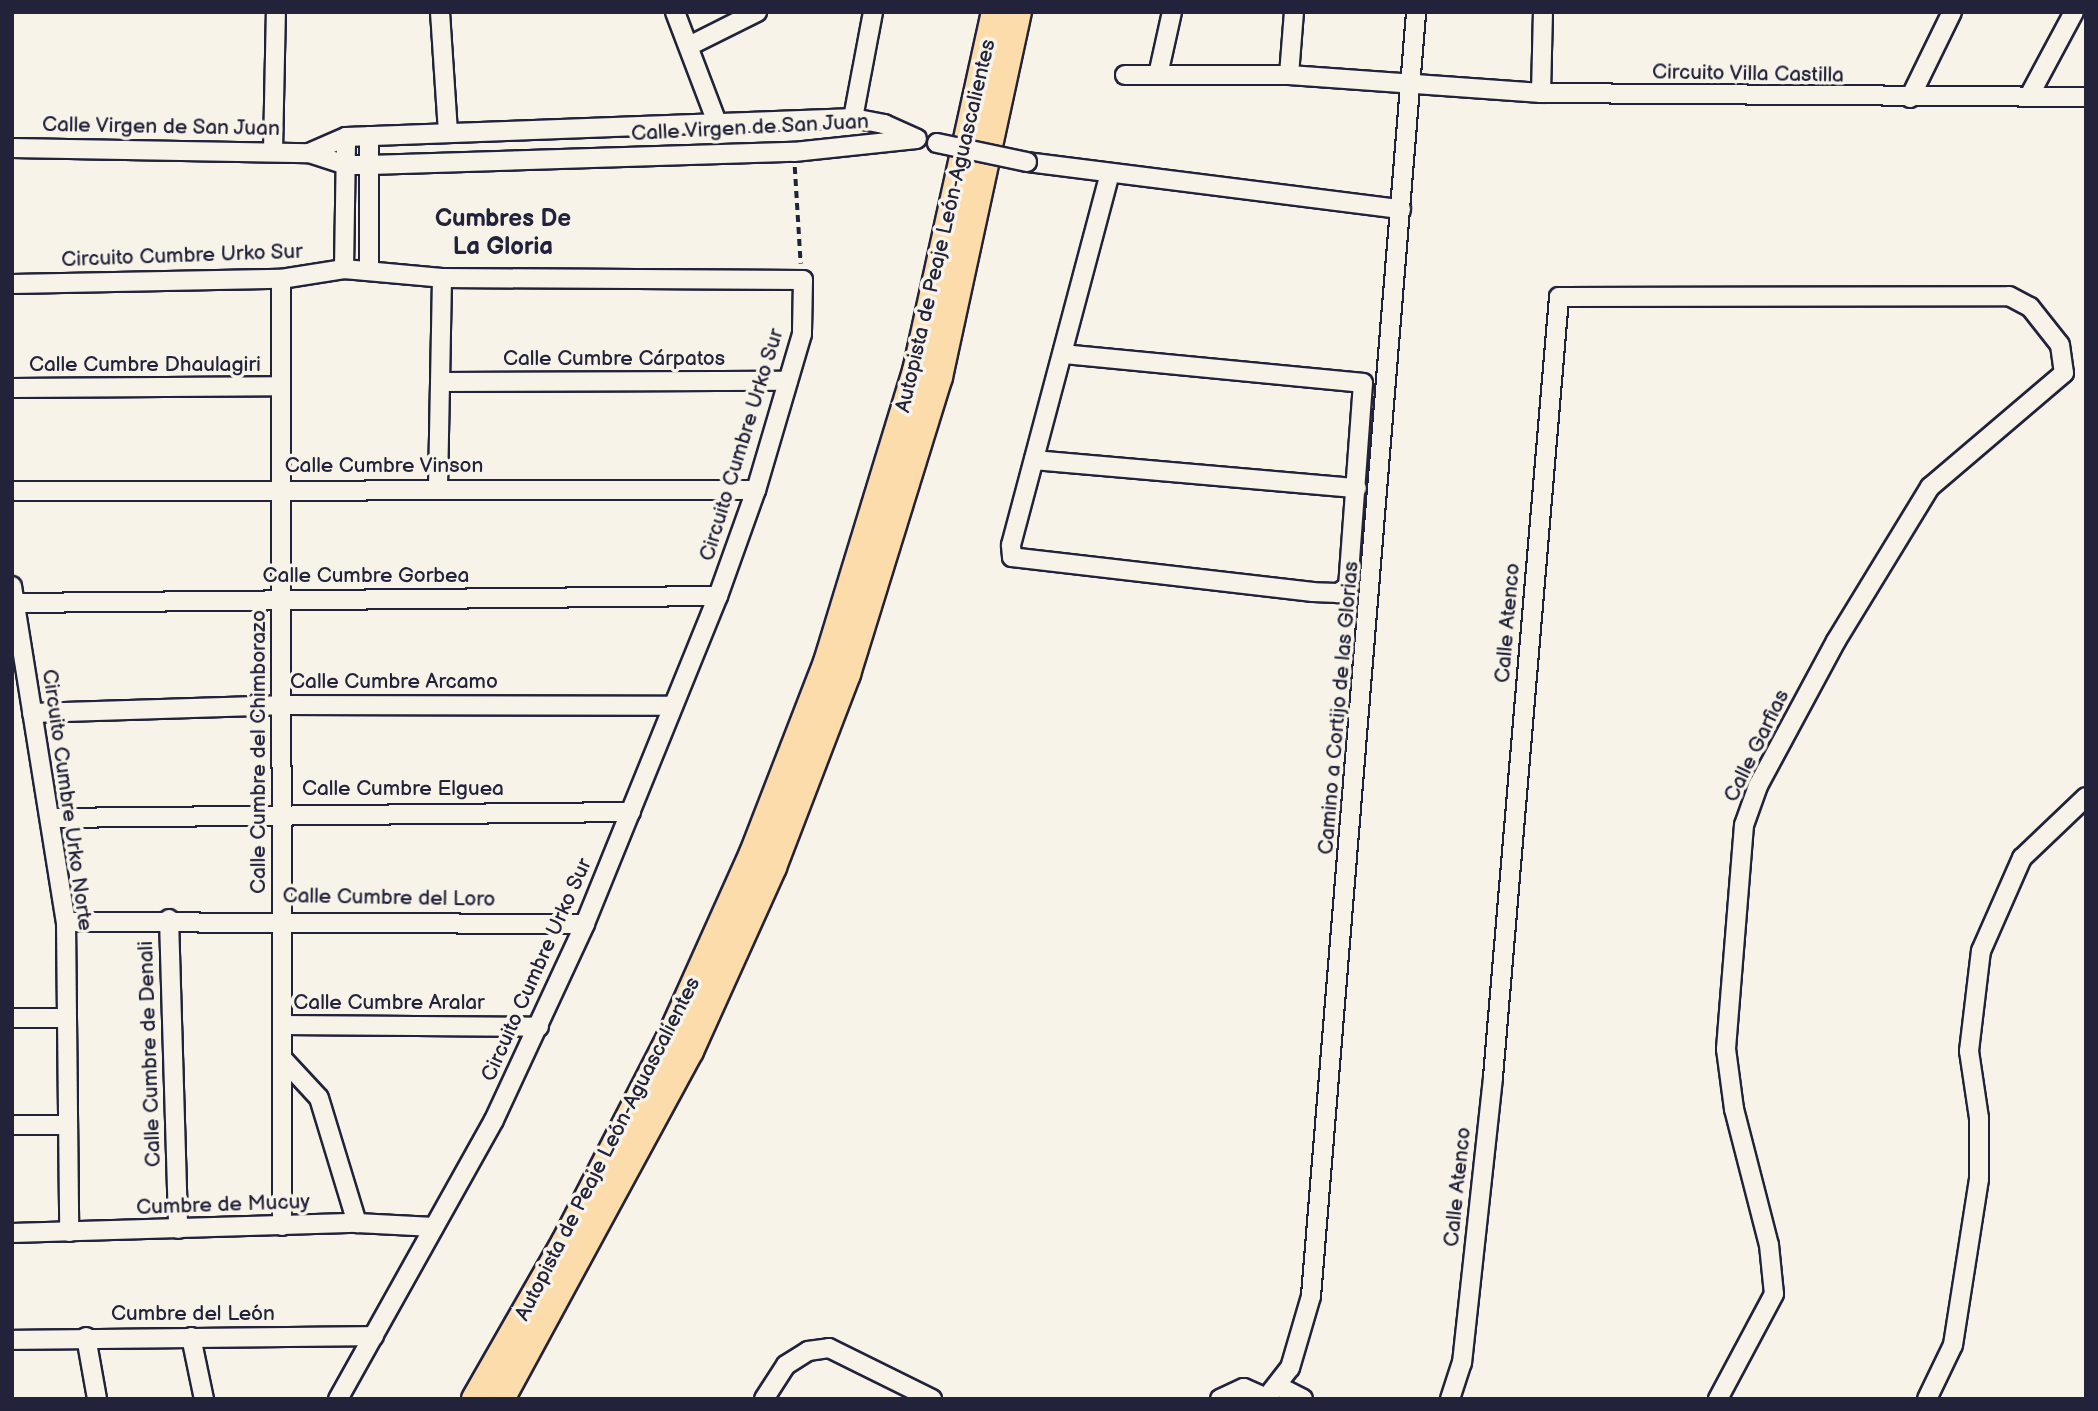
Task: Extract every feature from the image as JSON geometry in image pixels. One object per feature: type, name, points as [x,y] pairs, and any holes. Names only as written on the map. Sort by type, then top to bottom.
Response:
[{"type":"highway","name":"Autopista de Peaje León-Aguascalientes","points":[[475,1399],[565,1242],[669,1040],[752,853],[827,662],[916,371],[995,12]]},
{"type":"highway","points":[[501,1399],[690,1051],[773,867],[847,674],[939,377],[1018,12]]},
{"type":"street","points":[[273,151],[276,12]]},
{"type":"street","points":[[440,12],[448,132]]},
{"type":"street","points":[[675,12],[691,45],[718,125]]},
{"type":"street","points":[[691,45],[757,12]]},
{"type":"street","points":[[853,118],[873,12]]},
{"type":"street","points":[[1158,75],[1172,12]]},
{"type":"street","points":[[1289,75],[1294,12]]},
{"type":"street","name":"Camino a Cortijo de las Glorias","points":[[1271,1394],[1300,1342],[1311,1296],[1416,12]]},
{"type":"street","points":[[1541,93],[1543,12]]},
{"type":"street","points":[[1910,98],[1952,12]]},
{"type":"street","points":[[2029,96],[2074,12]]},
{"type":"street","name":"Circuito Villa Castilla","points":[[1125,75],[1289,75],[1541,93],[1910,98],[2086,97]]},
{"type":"street","name":"Calle Virgen de San Juan","points":[[309,153],[346,137],[853,118],[884,124],[916,139]]},
{"type":"street","points":[[369,136],[369,269]]},
{"type":"street","points":[[344,269],[346,137]]},
{"type":"street","points":[[916,139],[1027,162],[1110,174],[1401,209]]},
{"type":"street","name":"Calle Virgen de San Juan","points":[[12,148],[273,151],[309,153],[346,165],[369,165],[794,152],[916,139]]},
{"type":"street","points":[[1063,355],[1357,379],[1365,388],[1348,587],[1338,593],[1313,592],[1021,562],[1012,557],[1011,545],[1110,174]]},
{"type":"street","name":"Circuito Cumbre Urko Sur","points":[[12,284],[281,279],[344,269],[369,269],[442,278],[803,280],[802,334],[756,490],[718,596],[585,924],[539,1027],[434,1227],[338,1399]]},
{"type":"street","points":[[438,487],[442,278]]},
{"type":"street","name":"Calle Cumbre del Chimborazo","points":[[281,279],[279,386],[283,600],[280,919],[282,1226]]},
{"type":"street","name":"Calle Atenco","points":[[1450,1399],[1462,1363],[1493,1077],[1559,297],[2009,296]]},
{"type":"street","name":"Calle Garfias","points":[[1718,1399],[1774,1294],[1769,1245],[1734,1109],[1726,1049],[1744,825],[1758,786],[1836,641],[1930,487],[2064,373],[2060,345],[2030,307],[2009,296]]},
{"type":"street","name":"Calle Cumbre Cárpatos","points":[[441,382],[788,381]]},
{"type":"street","name":"Calle Cumbre Dhaulagiri","points":[[12,388],[279,386]]},
{"type":"street","points":[[1034,460],[1357,488]]},
{"type":"street","name":"Calle Cumbre Vinson","points":[[12,491],[438,487],[756,490]]},
{"type":"street","name":"Calle Cumbre Gorbea","points":[[13,594],[283,600],[718,596]]},
{"type":"street","name":"Circuito Cumbre Urko Norte","points":[[13,594],[66,922],[65,1125],[69,1232]]},
{"type":"street","name":"Calle Cumbre Arcamo","points":[[32,713],[281,705],[673,706]]},
{"type":"street","points":[[1927,1399],[1953,1345],[1979,1179],[1979,1118],[1969,1051],[1981,951],[2022,858],[2086,797]]},
{"type":"street","name":"Calle Cumbre Elguea","points":[[50,818],[281,813],[631,812]]},
{"type":"street","name":"Calle Cumbre de Denali","points":[[169,919],[178,1229]]},
{"type":"street","name":"Calle Cumbre del Loro","points":[[66,922],[280,919],[585,924]]},
{"type":"street","points":[[12,1018],[64,1018]]},
{"type":"street","name":"Calle Cumbre Aralar","points":[[282,1025],[539,1027]]},
{"type":"street","points":[[282,1058],[318,1098],[357,1223]]},
{"type":"street","points":[[12,1125],[65,1125]]},
{"type":"street","name":"Cumbre de Mucuy","points":[[12,1233],[357,1223],[434,1227]]},
{"type":"street","name":"Cumbre del León","points":[[12,1340],[374,1336]]},
{"type":"street","points":[[86,1338],[97,1399]]},
{"type":"street","points":[[191,1338],[204,1399]]},
{"type":"street","points":[[764,1399],[786,1366],[808,1351],[829,1348],[932,1399]]},
{"type":"street","points":[[1220,1399],[1244,1388],[1303,1399]]},
{"type":"path","points":[[794,152],[803,280]]},
{"type":"district","name":"Cumbres De La Gloria","points":[[503,233]]}]
